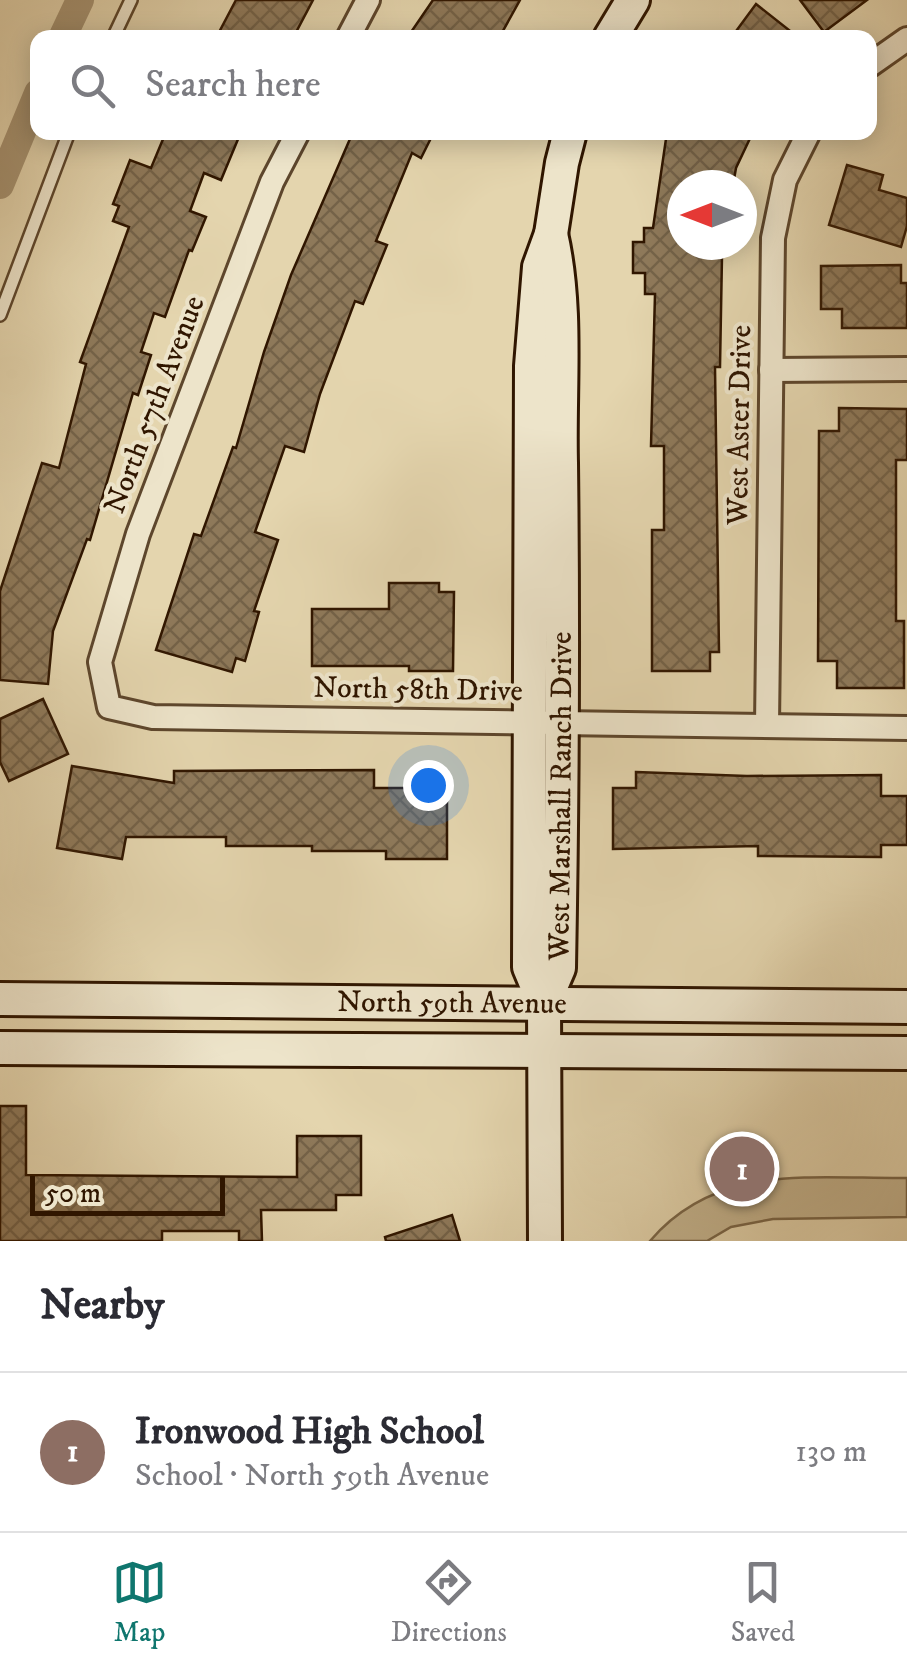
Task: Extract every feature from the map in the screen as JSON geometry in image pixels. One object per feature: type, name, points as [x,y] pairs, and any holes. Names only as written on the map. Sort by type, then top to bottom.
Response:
[{"type":"street","points":[[352,30],[368,0]]},
{"type":"street","points":[[615,30],[633,0]]},
{"type":"street","points":[[877,59],[907,39]]},
{"type":"street","name":"North 57th Avenue","points":[[109,708],[100,662],[138,534],[272,182],[294,140]]},
{"type":"street","name":"West Marshall Ranch Drive","points":[[544,1003],[528,966],[531,366],[540,266],[568,140]]},
{"type":"street","name":"West Aster Drive","points":[[767,725],[773,238],[785,180],[805,140]]},
{"type":"street","name":"West Marshall Ranch Drive","points":[[544,1003],[559,968],[564,722],[561,360],[558,267],[550,234]]},
{"type":"street","points":[[771,370],[907,369]]},
{"type":"street","name":"North 58th Drive","points":[[109,708],[154,717],[907,728]]},
{"type":"street","name":"North 59th Avenue","points":[[0,1000],[907,1007]]},
{"type":"street","points":[[544,1003],[545,1241]]},
{"type":"street","name":"North 59th Avenue","points":[[0,1048],[907,1053]]},
{"type":"lane","points":[[116,30],[131,0]]},
{"type":"lane","points":[[0,315],[66,140]]},
{"type":"shaded area","points":[[802,1178],[907,1178],[907,1217],[773,1219],[731,1227],[707,1241],[650,1241],[676,1216],[705,1198],[736,1187]]},
{"type":"building","points":[[236,0],[313,0],[297,30],[220,30]]},
{"type":"building","points":[[433,0],[520,0],[503,30],[412,30]]},
{"type":"building","points":[[800,0],[867,0],[827,30],[822,30]]},
{"type":"building","points":[[756,4],[789,30],[737,30]]},
{"type":"building","points":[[163,140],[238,140],[221,180],[204,173],[190,211],[206,217],[192,251],[189,250],[165,317],[154,313],[141,352],[151,355],[138,395],[133,393],[90,540],[87,539],[53,631],[48,684],[0,680],[0,591],[42,463],[59,468],[86,364],[80,362],[129,227],[113,221],[119,206],[113,204],[130,160],[151,168]]},
{"type":"building","points":[[350,140],[430,140],[421,158],[412,153],[376,241],[387,245],[363,304],[355,301],[320,394],[304,452],[285,446],[255,532],[278,540],[254,611],[259,612],[245,661],[236,658],[232,672],[156,650],[194,534],[201,536],[233,447],[236,448],[291,275]]},
{"type":"building","points":[[666,140],[749,140],[736,170],[667,170],[667,260],[722,260],[720,367],[715,367],[719,652],[710,652],[710,671],[652,671],[652,530],[664,530],[664,446],[651,446],[655,294],[645,294],[645,273],[633,273],[633,242],[644,242],[644,228],[653,228]]},
{"type":"building","points":[[847,165],[883,175],[879,190],[907,198],[907,226],[901,247],[829,225]]},
{"type":"building","points":[[901,265],[901,283],[907,283],[907,328],[842,328],[842,309],[821,309],[821,266]]},
{"type":"building","points":[[839,408],[907,409],[907,460],[896,460],[896,621],[904,621],[904,688],[837,688],[837,661],[818,661],[819,431],[839,431]]},
{"type":"building","points":[[389,583],[439,583],[439,592],[454,592],[453,671],[409,671],[409,666],[312,666],[312,609],[389,609]]},
{"type":"building","points":[[43,699],[68,754],[9,781],[0,762],[0,719]]},
{"type":"building","points":[[72,766],[174,783],[174,771],[374,770],[374,788],[415,788],[415,771],[447,771],[447,859],[386,859],[386,851],[312,851],[312,846],[226,846],[226,837],[126,837],[122,859],[57,848]]},
{"type":"building","points":[[636,772],[881,775],[881,796],[907,796],[907,845],[881,845],[881,857],[758,856],[758,846],[613,849],[613,788],[636,788]]},
{"type":"building","points":[[0,1106],[26,1106],[26,1175],[297,1177],[297,1136],[361,1136],[361,1195],[336,1195],[336,1210],[261,1210],[262,1241],[239,1241],[239,1231],[162,1231],[162,1241],[0,1241]]},
{"type":"building","points":[[452,1215],[460,1241],[386,1241],[385,1237]]},
{"type":"waterway","points":[[66,30],[80,0]]},
{"type":"waterway","points":[[0,185],[30,112]]},
{"type":"place","name":"Ironwood High School","points":[[742,1169]]}]
